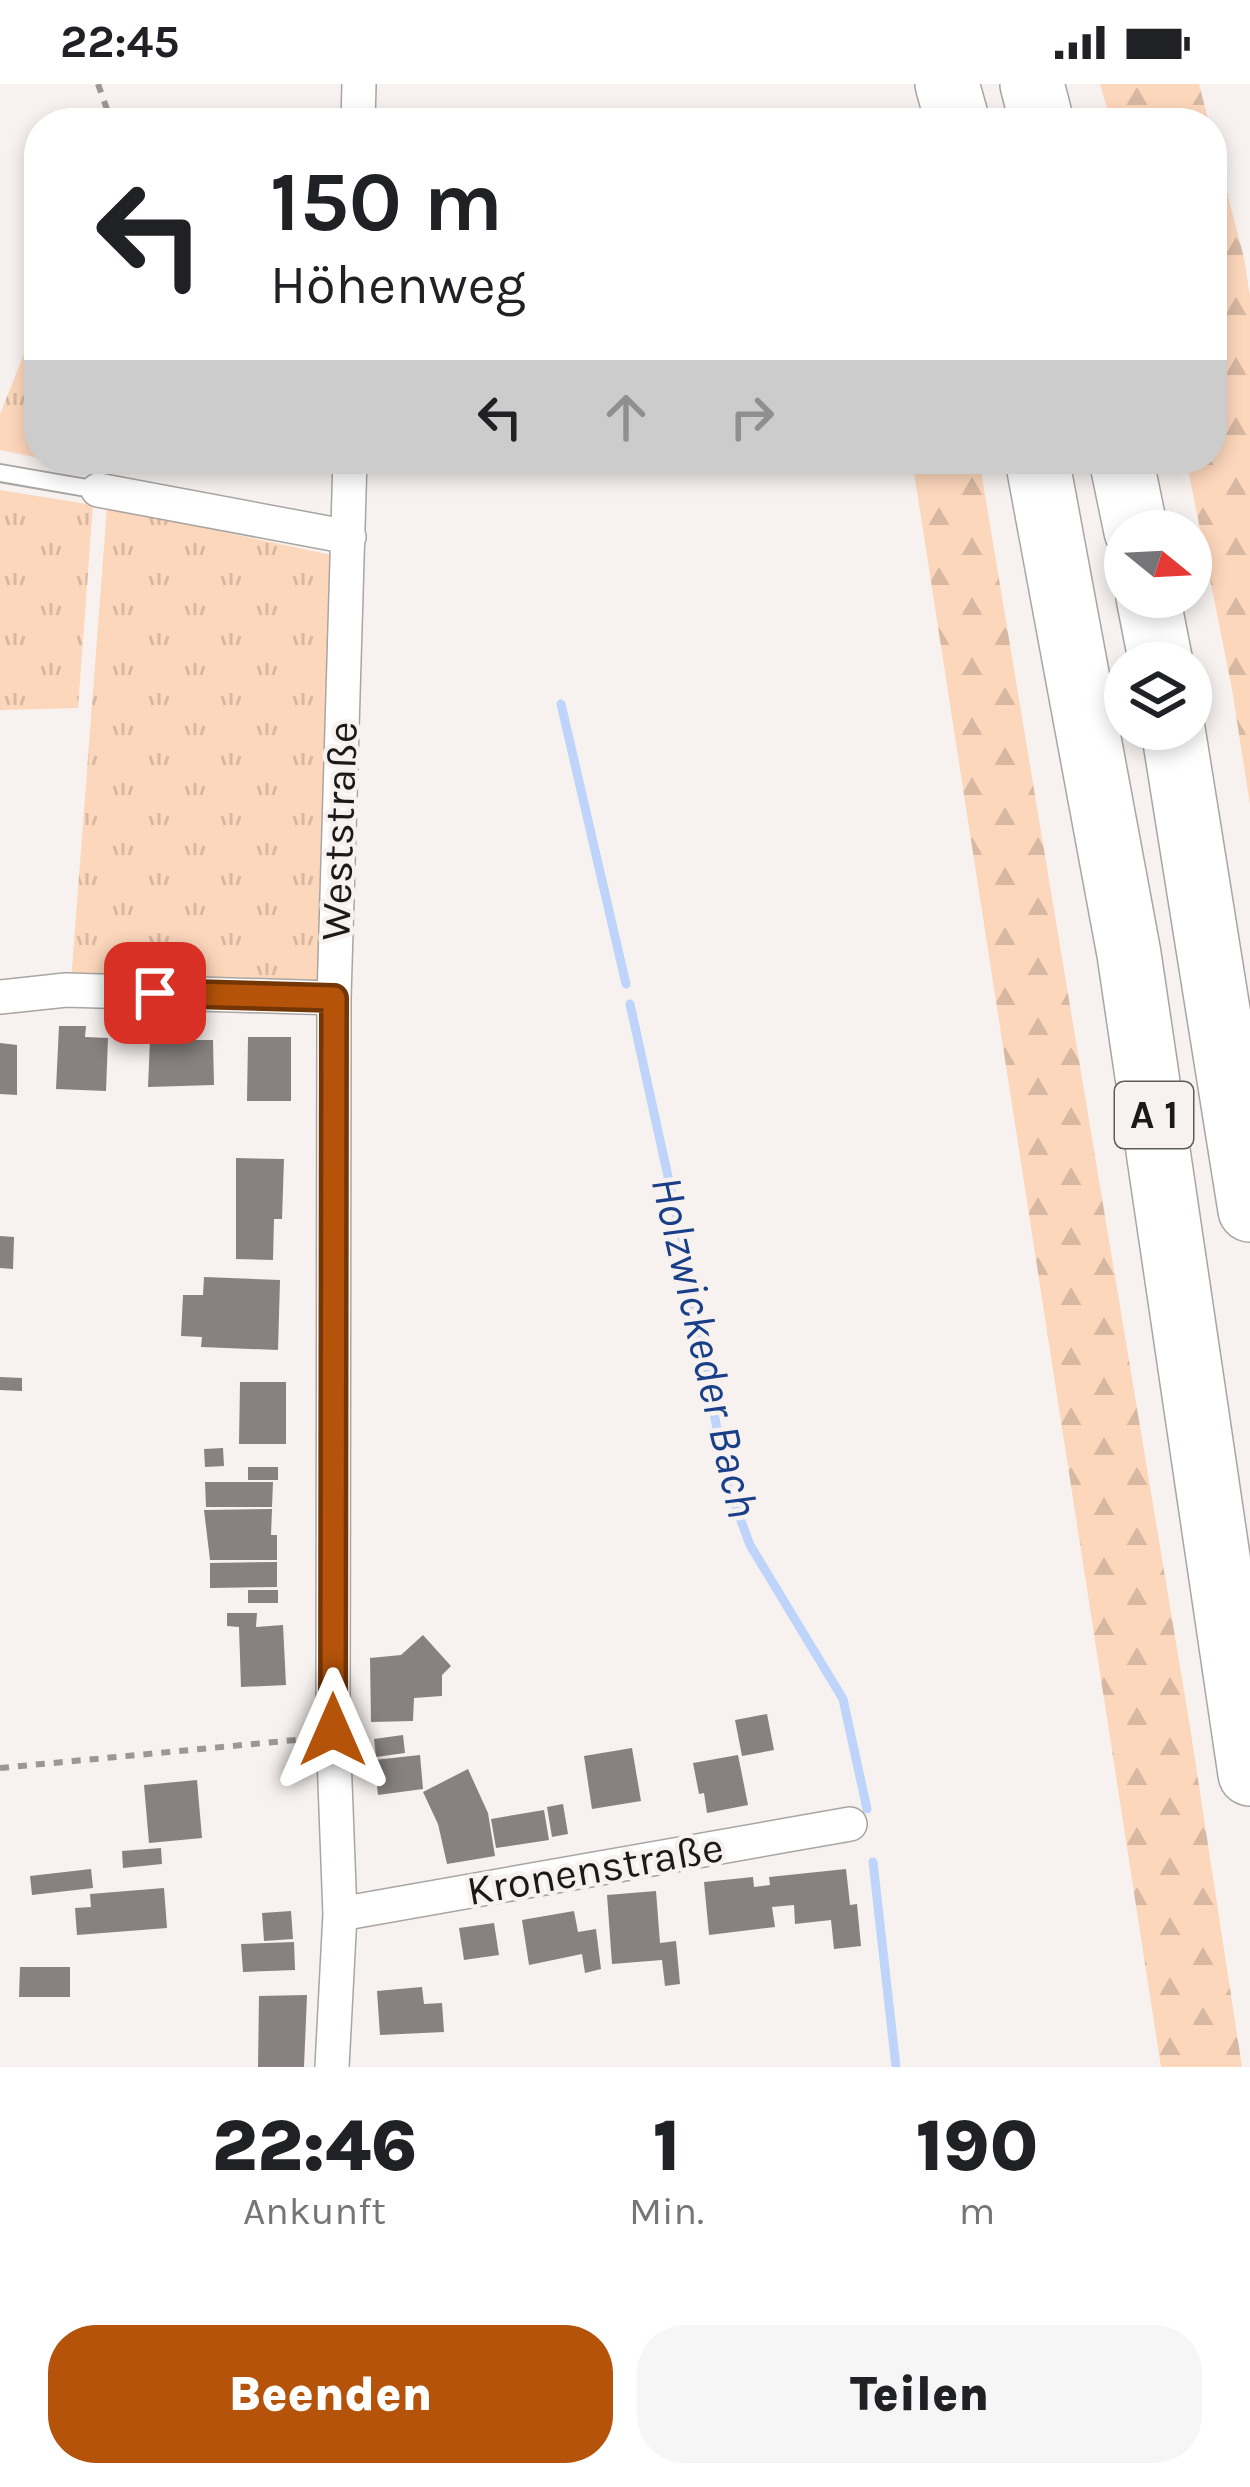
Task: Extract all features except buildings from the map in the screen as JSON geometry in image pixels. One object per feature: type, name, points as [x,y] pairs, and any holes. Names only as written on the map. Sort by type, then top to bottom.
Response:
[{"type":"highway","name":"A 1","points":[[1040,474],[1129,953],[1250,1774]]},
{"type":"highway","points":[[1124,474],[1132,510]]},
{"type":"highway","name":"A 1","points":[[1176,750],[1250,1210]]},
{"type":"street","name":"Weststraße","points":[[332,2067],[340,1914],[333,1736],[334,998],[350,474]]},
{"type":"street","points":[[98,490],[349,537]]},
{"type":"street","points":[[0,997],[66,990],[334,998]]},
{"type":"street","name":"Kronenstraße","points":[[340,1914],[850,1824]]},
{"type":"lane","points":[[0,473],[98,490]]},
{"type":"path","points":[[0,1768],[333,1736]]},
{"type":"green space","points":[[1100,84],[1199,84],[1205,108],[1107,108]]},
{"type":"green space","points":[[1227,192],[1250,296],[1250,805],[1212,589],[1212,510],[1196,510],[1189,474],[1227,474]]},
{"type":"green space","points":[[24,354],[24,455],[0,450],[0,414]]},
{"type":"green space","points":[[914,474],[981,474],[1242,2067],[1161,2067]]},
{"type":"green space","points":[[0,490],[93,505],[78,708],[0,710]]},
{"type":"green space","points":[[107,507],[336,556],[322,988],[71,981]]},
{"type":"waterway","name":"Holzwickeder Bach","points":[[561,704],[626,984]]},
{"type":"waterway","name":"Holzwickeder Bach","points":[[630,1004],[682,1240],[727,1483],[750,1545],[843,1699],[867,1809]]},
{"type":"waterway","name":"Holzwickeder Bach","points":[[873,1862],[896,2067]]},
{"type":"route","points":[[155,993],[334,998],[333,1730]]}]
